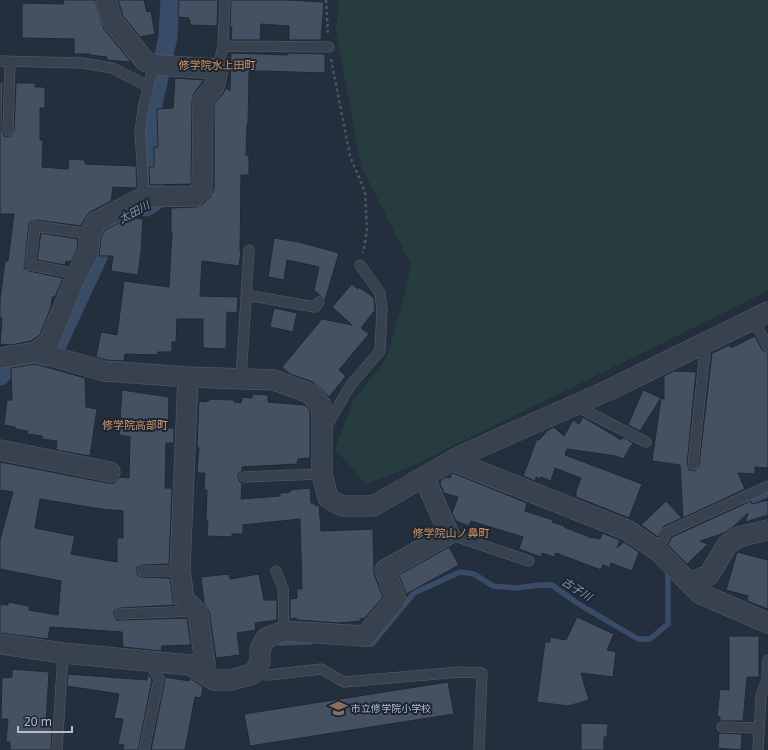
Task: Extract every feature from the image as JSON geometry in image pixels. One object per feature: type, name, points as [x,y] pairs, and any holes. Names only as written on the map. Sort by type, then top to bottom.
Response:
[{"type":"street","points":[[36,352],[49,342],[77,274],[88,254],[90,234],[96,222],[144,197],[195,196],[202,189],[203,100],[214,87],[218,69],[154,65],[145,61],[113,22],[106,0]]},
{"type":"street","points":[[0,358],[36,352],[104,371],[188,377],[274,380],[310,393],[321,406],[322,474],[328,498],[342,506],[373,506],[453,461],[574,406],[760,315]]},
{"type":"street","points":[[188,377],[180,571],[184,599],[198,613],[205,663],[205,674]]},
{"type":"street","points":[[0,450],[110,472]]},
{"type":"street","points":[[453,461],[627,530],[658,551],[700,592],[768,623]]},
{"type":"street","points":[[0,644],[63,653],[190,665],[214,680],[231,680],[253,674],[260,662],[260,649],[266,638],[284,631],[365,636],[396,598],[385,570],[449,534],[424,477]]},
{"type":"street","points":[[690,583],[709,575],[727,545],[738,536],[768,530]]},
{"type":"lane","points":[[218,69],[223,46],[226,0]]},
{"type":"lane","points":[[223,46],[329,47]]},
{"type":"lane","points":[[8,131],[5,61],[90,64],[112,68],[148,86]]},
{"type":"lane","points":[[144,197],[140,131],[144,104],[154,65]]},
{"type":"lane","points":[[77,274],[30,265],[35,226],[90,234]]},
{"type":"lane","points":[[241,379],[249,250]]},
{"type":"lane","points":[[322,432],[350,386],[380,351],[382,310],[380,294],[360,265]]},
{"type":"lane","points":[[246,295],[315,308],[319,302]]},
{"type":"lane","points":[[760,315],[768,347]]},
{"type":"lane","points":[[693,465],[706,342]]},
{"type":"lane","points":[[574,406],[646,442]]},
{"type":"lane","points":[[244,477],[322,474]]},
{"type":"lane","points":[[658,551],[667,532],[768,486]]},
{"type":"lane","points":[[449,534],[529,561]]},
{"type":"lane","points":[[276,570],[282,588],[284,631]]},
{"type":"lane","points":[[142,571],[180,571]]},
{"type":"lane","points":[[120,614],[196,611]]},
{"type":"lane","points":[[57,750],[63,653]]},
{"type":"lane","points":[[758,750],[761,696],[767,679],[768,660]]},
{"type":"lane","points":[[144,750],[159,679],[149,661]]},
{"type":"lane","points":[[253,674],[269,675],[321,669],[344,682],[460,672],[482,673],[479,750]]},
{"type":"lane","points":[[722,727],[760,728]]},
{"type":"path","points":[[326,0],[329,47],[350,156],[365,192],[367,231],[360,265]]},
{"type":"green space","points":[[339,0],[768,0],[768,291],[410,467],[366,484],[335,449],[353,401],[386,359],[401,308],[411,265],[361,166],[336,31]]},
{"type":"building","points":[[63,0],[95,0],[104,29],[131,62],[107,60],[107,57],[90,54],[74,54],[74,39],[22,38],[22,3],[64,4]]},
{"type":"building","points":[[118,0],[144,0],[147,12],[151,11],[155,34],[140,37],[123,16]]},
{"type":"building","points":[[179,0],[218,0],[217,26],[190,25],[189,18],[178,17]]},
{"type":"building","points":[[231,0],[287,0],[324,2],[321,40],[289,40],[289,26],[261,24],[260,40],[231,40]]},
{"type":"building","points":[[231,53],[288,55],[288,53],[325,54],[325,73],[249,72],[246,155],[249,156],[249,175],[241,175],[241,251],[239,266],[202,261],[200,296],[238,297],[237,313],[227,312],[226,349],[203,348],[203,319],[177,319],[176,342],[172,342],[172,352],[158,352],[158,355],[125,354],[124,361],[106,360],[96,357],[101,332],[117,335],[124,281],[169,287],[172,232],[171,208],[196,207],[203,204],[210,197],[214,189],[214,104],[226,88],[230,91]]},
{"type":"building","points":[[175,78],[204,80],[194,93],[192,100],[191,184],[150,185],[149,167],[154,167],[154,147],[158,147],[157,109],[173,108]]},
{"type":"building","points":[[0,82],[3,82],[2,131],[4,136],[7,137],[11,136],[14,131],[16,83],[35,83],[35,87],[45,87],[45,108],[40,108],[40,140],[43,140],[42,167],[68,169],[69,159],[85,160],[85,164],[136,166],[137,188],[113,187],[111,201],[90,212],[81,226],[36,220],[30,222],[24,268],[29,271],[63,278],[55,297],[52,297],[51,307],[40,335],[31,341],[11,345],[0,344],[2,318],[0,318],[0,299],[5,261],[8,261],[14,214],[0,214]]},
{"type":"building","points":[[128,218],[143,219],[138,275],[111,271],[113,256],[99,256],[101,237],[105,230]]},
{"type":"building","points":[[41,233],[78,239],[77,251],[71,262],[66,261],[65,265],[37,260]]},
{"type":"building","points":[[274,238],[299,242],[339,253],[325,300],[314,290],[319,267],[287,260],[284,280],[268,277]]},
{"type":"building","points":[[352,284],[358,289],[359,287],[374,298],[375,310],[361,328],[369,334],[339,370],[346,376],[329,397],[313,382],[290,374],[282,367],[322,319],[352,325],[332,307]]},
{"type":"building","points":[[274,308],[297,313],[293,332],[270,327]]},
{"type":"building","points":[[755,336],[762,350],[768,353],[768,468],[755,467],[755,474],[738,473],[745,489],[683,518],[680,465],[652,461],[661,398],[664,399],[664,376],[674,371],[696,372],[687,464],[689,470],[695,471],[699,466],[712,353],[730,345],[731,348]]},
{"type":"building","points":[[35,364],[85,378],[86,407],[97,409],[90,456],[56,450],[57,441],[42,439],[42,436],[27,434],[28,431],[15,429],[15,427],[4,425],[7,400],[12,400],[11,368]]},
{"type":"building","points":[[122,390],[169,397],[168,428],[174,428],[174,443],[166,443],[165,488],[172,488],[169,564],[142,565],[137,567],[136,571],[138,576],[142,577],[170,578],[173,601],[175,605],[120,608],[114,611],[114,615],[117,620],[187,618],[191,645],[162,646],[161,651],[123,647],[122,632],[50,627],[48,639],[0,633],[0,604],[8,605],[8,602],[29,606],[29,610],[58,615],[61,581],[0,569],[0,540],[13,492],[0,490],[0,462],[114,483],[120,477],[129,478],[130,437],[119,435]],"holes":[[[40,499],[123,511],[123,538],[117,538],[117,562],[71,554],[75,536],[35,528]]]},
{"type":"building","points":[[643,390],[661,398],[640,431],[628,425]]},
{"type":"building","points":[[252,394],[268,395],[268,402],[305,405],[310,410],[310,458],[298,459],[297,464],[242,467],[242,471],[238,474],[239,481],[242,483],[241,499],[280,496],[280,493],[290,492],[290,490],[310,488],[311,503],[315,503],[315,506],[319,505],[321,531],[373,529],[374,574],[383,597],[365,618],[360,619],[361,621],[339,623],[297,620],[296,618],[290,619],[290,599],[297,598],[297,589],[302,589],[300,519],[243,525],[243,534],[232,534],[232,537],[207,536],[207,490],[204,490],[205,473],[197,473],[199,448],[197,444],[199,401],[206,402],[209,401],[209,399],[234,400],[234,402],[241,403],[242,397],[252,398]]},
{"type":"building","points":[[583,417],[621,440],[623,437],[633,443],[623,459],[616,456],[567,449],[565,455],[642,484],[629,518],[576,497],[576,491],[581,478],[555,468],[551,481],[541,477],[540,479],[536,477],[535,481],[523,476],[537,439],[539,440],[548,430],[554,427],[564,436],[573,420],[579,424]]},
{"type":"building","points":[[453,473],[527,503],[525,511],[553,520],[552,522],[565,526],[564,527],[592,538],[600,539],[602,533],[620,540],[617,548],[624,542],[639,552],[632,571],[611,563],[610,568],[603,565],[601,570],[556,553],[554,557],[542,553],[541,557],[519,549],[523,537],[471,521],[469,526],[456,521],[452,513],[458,497],[444,493],[440,484],[441,480],[446,477],[450,478],[451,474]]},
{"type":"building","points":[[768,500],[768,515],[745,522],[748,513],[724,533],[700,541],[708,544],[687,564],[668,545],[672,537],[751,501],[752,504]]},
{"type":"building","points":[[666,501],[682,518],[664,526],[658,537],[641,525]]},
{"type":"building","points":[[449,547],[459,565],[406,594],[399,575]]},
{"type":"building","points":[[737,552],[768,560],[768,609],[747,601],[748,596],[726,590]]},
{"type":"building","points":[[229,574],[230,579],[259,574],[264,600],[277,600],[277,620],[255,623],[256,630],[237,633],[240,655],[216,658],[209,611],[204,603],[201,577]]},
{"type":"building","points":[[577,617],[614,634],[607,650],[616,652],[613,677],[581,673],[589,700],[568,706],[537,702],[545,642],[550,642],[550,637],[566,640]]},
{"type":"building","points":[[729,636],[759,636],[759,677],[747,677],[743,721],[720,721],[720,717],[717,717],[720,689],[729,690]]},
{"type":"building","points":[[12,669],[49,672],[46,724],[52,725],[51,750],[10,750],[10,742],[6,742],[8,719],[1,719],[2,678],[12,677]]},
{"type":"building","points":[[148,673],[152,680],[138,750],[123,750],[124,745],[118,744],[123,719],[114,718],[119,694],[67,686],[68,674],[147,680]]},
{"type":"building","points":[[165,677],[189,681],[190,678],[203,687],[201,698],[195,697],[185,750],[151,750]]},
{"type":"building","points":[[448,682],[454,714],[250,746],[244,714]]},
{"type":"building","points":[[581,723],[608,724],[607,737],[604,737],[604,750],[581,750]]},
{"type":"building","points":[[719,733],[742,734],[741,750],[718,748]]},
{"type":"waterway","name":"太田川","points":[[146,207],[155,201],[155,175],[149,139],[151,113],[168,37],[170,0]]},
{"type":"waterway","name":"太田川","points":[[0,376],[11,368],[44,358],[58,343],[98,257],[102,231],[120,219]]},
{"type":"waterway","name":"古子川","points":[[745,505],[768,494]]},
{"type":"waterway","name":"古子川","points":[[363,644],[372,644],[414,593],[460,572],[474,574],[493,586],[517,588],[552,585],[577,603],[638,639],[650,639],[668,624],[668,568]]},
{"type":"waterway","name":"古子川","points":[[280,643],[310,642]]},
{"type":"place","name":"市立修学院小学校","points":[[338,708]]},
{"type":"district","name":"修学院水上田町","points":[[217,65]]},
{"type":"district","name":"修学院高部町","points":[[135,425]]},
{"type":"district","name":"修学院山ノ鼻町","points":[[451,533]]}]
